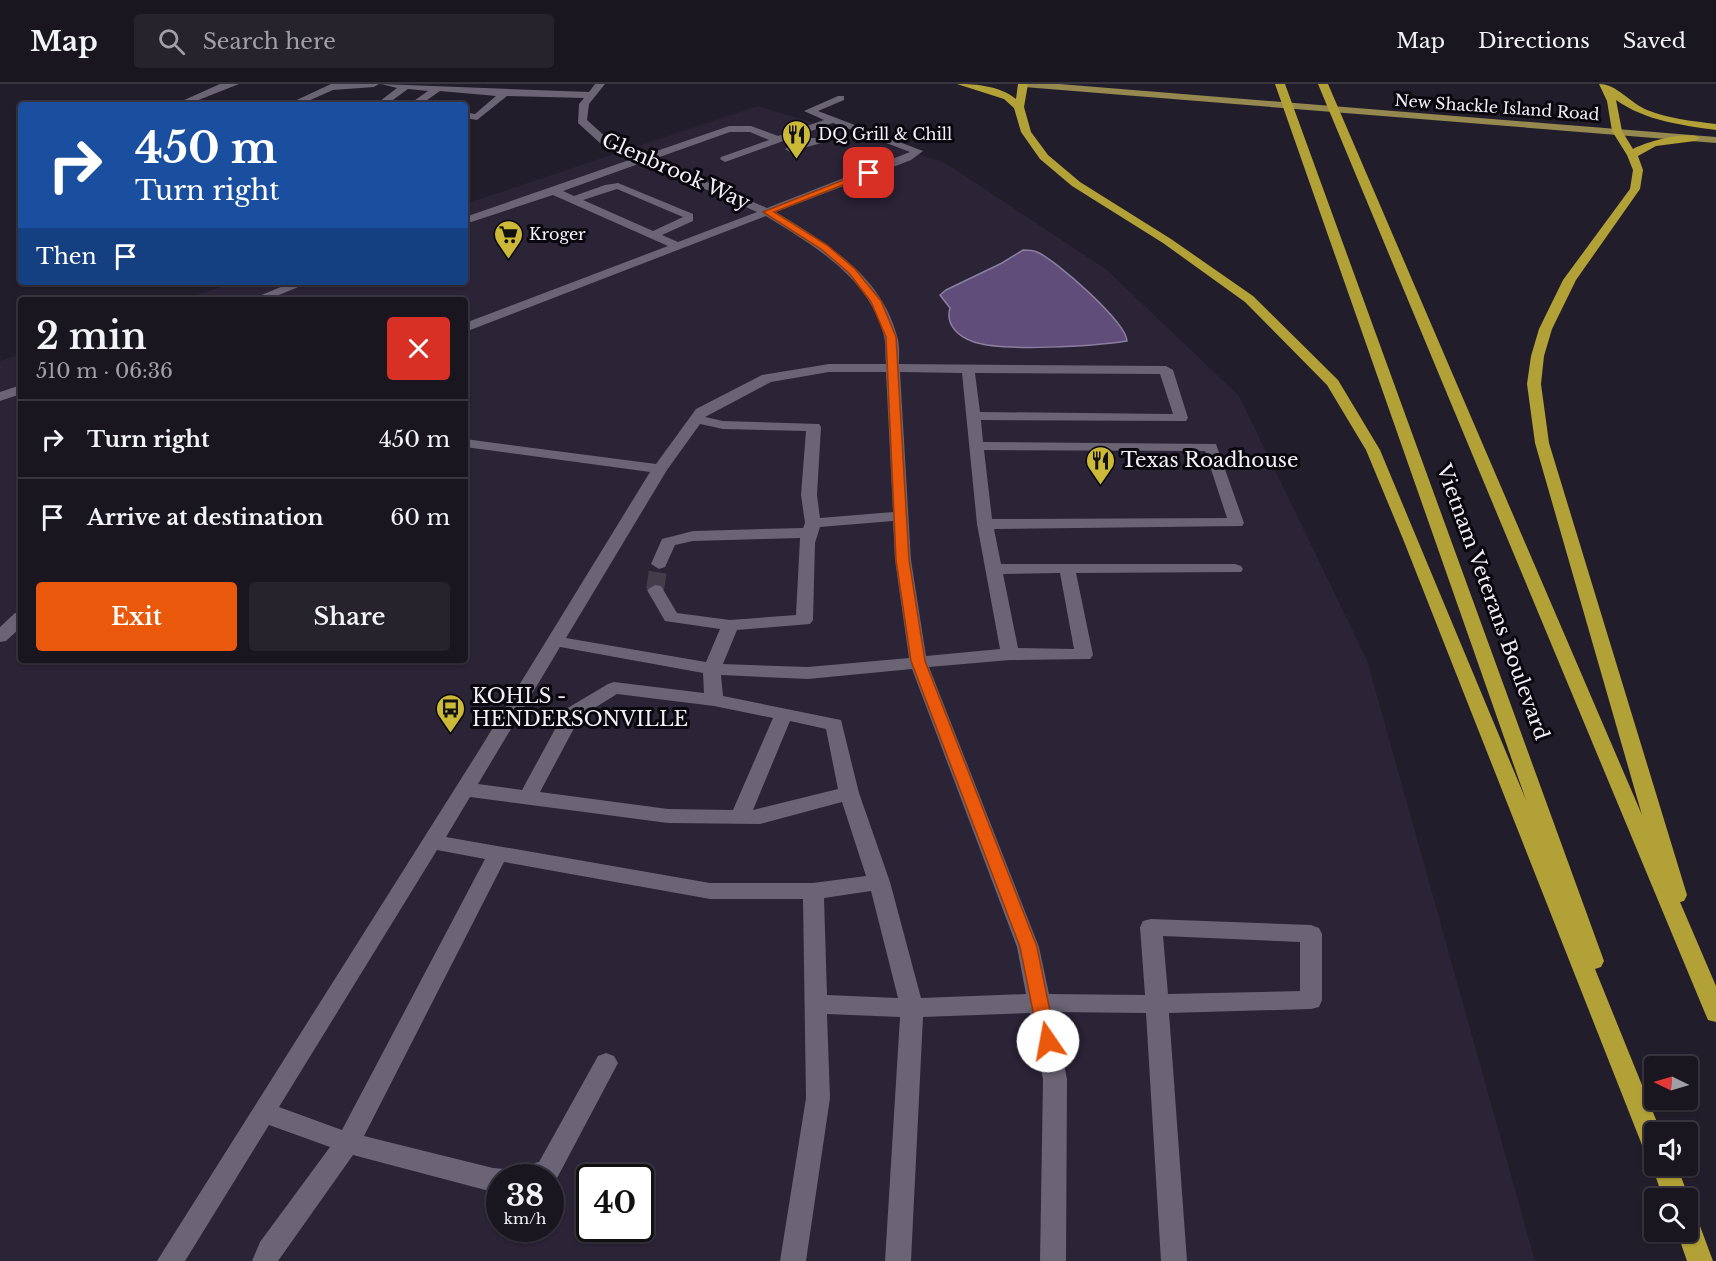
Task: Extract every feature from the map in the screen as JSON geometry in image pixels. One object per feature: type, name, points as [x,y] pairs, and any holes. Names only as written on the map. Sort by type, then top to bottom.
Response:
[{"type":"highway","points":[[962,84],[1006,97],[1019,107]]},
{"type":"highway","points":[[1024,84],[1019,107],[1026,132],[1044,157],[1076,184],[1167,241],[1249,299],[1333,383],[1373,450],[1412,539],[1645,1122]]},
{"type":"highway","name":"Vietnam Veterans Boulevard","points":[[1280,84],[1649,1122]]},
{"type":"highway","name":"Vietnam Veterans Boulevard","points":[[1323,84],[1716,1013]]},
{"type":"highway","points":[[1605,84],[1612,101],[1615,127],[1632,154],[1638,170],[1635,189],[1563,289],[1540,337],[1534,386],[1542,443],[1702,980]]},
{"type":"highway","points":[[1605,84],[1617,97],[1650,115],[1716,129]]},
{"type":"highway","points":[[1632,154],[1638,148],[1695,138]]},
{"type":"highway","points":[[1694,1242],[1701,1261]]},
{"type":"main road","name":"New Shackle Island Road","points":[[1024,84],[1209,94],[1615,127],[1716,140]]},
{"type":"main road","name":"New Shackle Island Road","points":[[1139,84],[1209,94]]},
{"type":"main road","name":"New Shackle Island Road","points":[[1615,127],[1716,129]]},
{"type":"street","points":[[185,102],[223,86],[234,84]]},
{"type":"street","points":[[298,102],[332,87],[374,84]]},
{"type":"street","points":[[386,84],[505,93],[535,88],[591,95]]},
{"type":"street","name":"Glenbrook Way","points":[[600,84],[584,104],[582,121],[604,141],[767,212],[824,247],[852,271],[876,301],[891,337],[903,560],[918,661],[1028,947],[1055,1079],[1053,1261]]},
{"type":"street","points":[[384,102],[407,85]]},
{"type":"street","points":[[417,102],[437,88]]},
{"type":"street","points":[[463,98],[472,91]]},
{"type":"street","points":[[468,116],[477,117],[505,93]]},
{"type":"street","points":[[468,327],[908,158],[918,151],[809,111],[841,98]]},
{"type":"street","points":[[725,159],[833,120]]},
{"type":"street","points":[[468,220],[645,160],[716,133],[738,128],[751,129],[778,140]]},
{"type":"street","points":[[781,152],[810,141],[823,141]]},
{"type":"street","points":[[573,200],[618,186],[689,216],[689,219],[652,235]]},
{"type":"street","points":[[553,191],[678,246]]},
{"type":"street","points":[[263,297],[296,285]]},
{"type":"street","points":[[170,1261],[465,789],[660,468],[701,412],[767,378],[829,368],[1166,370],[1181,418],[973,416]]},
{"type":"street","points":[[968,368],[984,524],[1010,654]]},
{"type":"street","points":[[0,397],[18,390]]},
{"type":"street","points":[[655,590],[671,617],[730,626],[804,620],[807,543],[812,528],[809,495],[814,427],[723,425],[696,419]]},
{"type":"street","points":[[468,443],[660,468]]},
{"type":"street","points":[[976,446],[1211,447],[1236,523],[984,524]]},
{"type":"street","points":[[658,564],[668,542],[693,536],[812,528],[900,516]]},
{"type":"street","points":[[555,641],[712,669],[807,673],[1010,654],[1084,655],[1067,568]]},
{"type":"street","points":[[992,569],[1235,569]]},
{"type":"street","points":[[0,637],[18,620]]},
{"type":"street","points":[[714,700],[712,669],[730,626]]},
{"type":"street","points":[[527,798],[573,713],[614,688],[714,700],[834,724],[849,793],[879,882],[912,1008],[898,1261]]},
{"type":"street","points":[[740,817],[784,713]]},
{"type":"street","points":[[465,789],[668,816],[740,817],[760,817],[849,793]]},
{"type":"street","points":[[432,842],[710,891],[813,891],[879,882]]},
{"type":"street","points":[[265,1261],[269,1251],[348,1143],[498,853]]},
{"type":"street","points":[[793,1261],[818,1098],[813,891]]},
{"type":"street","points":[[816,1004],[912,1008],[1040,1003],[1157,1004],[1311,1000],[1311,934],[1151,927],[1157,1004],[1174,1261]]},
{"type":"street","points":[[551,1164],[606,1063]]},
{"type":"street","points":[[262,1112],[348,1143],[486,1178]]},
{"type":"shaded area","points":[[758,106],[944,162],[1107,270],[1239,396],[1367,660],[1535,1261],[0,1261],[0,361],[18,355],[18,663],[468,663],[468,297],[190,297],[226,285],[468,285],[468,203]]},
{"type":"shaded area","points":[[1023,250],[1032,250],[1046,257],[1089,292],[1115,320],[1124,332],[1127,341],[1093,345],[1006,347],[974,342],[958,334],[951,325],[950,308],[940,295]]},
{"type":"tunnel","points":[[655,590],[659,564]]},
{"type":"place","name":"DQ Grill & Chill","points":[[797,160]]},
{"type":"place","name":"Kroger","points":[[508,260]]},
{"type":"place","name":"Texas Roadhouse","points":[[1100,486]]},
{"type":"place","name":"KOHLS - HENDERSONVILLE","points":[[451,734]]},
{"type":"route","points":[[869,173],[767,212],[824,247],[852,271],[876,301],[891,337],[903,560],[918,661],[1028,947],[1048,1041]]}]
